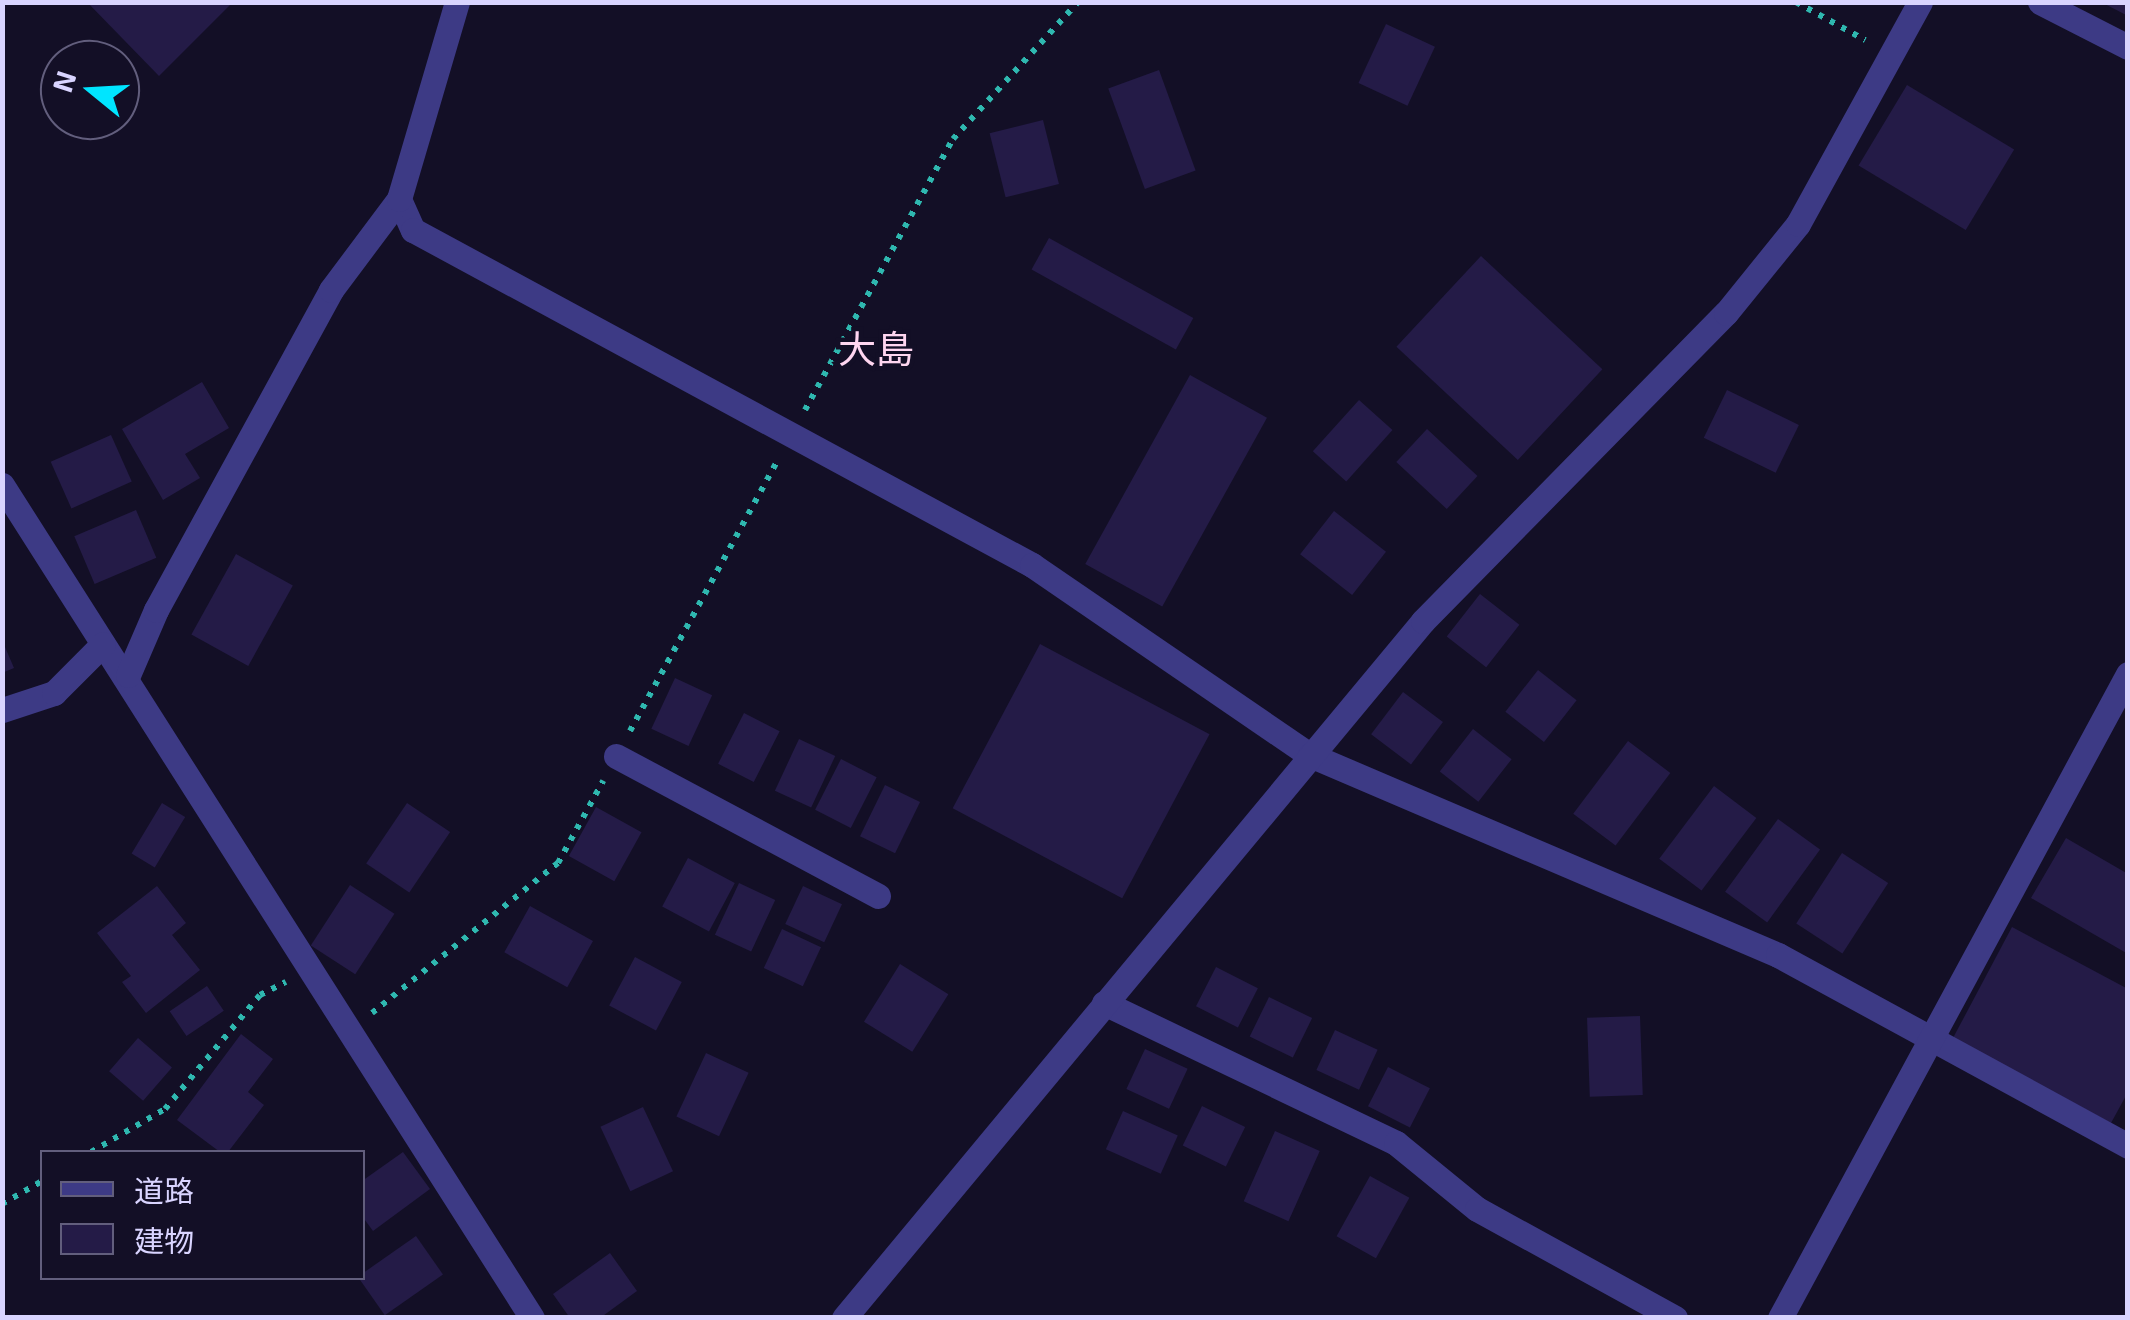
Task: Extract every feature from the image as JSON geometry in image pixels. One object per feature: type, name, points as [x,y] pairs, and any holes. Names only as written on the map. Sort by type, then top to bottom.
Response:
[{"type":"street","points":[[128,674],[156,610],[331,290],[398,199],[457,2]]},
{"type":"street","points":[[844,1318],[1423,621],[1726,313],[1798,224],[1920,2]]},
{"type":"street","points":[[2040,2],[2128,47]]},
{"type":"street","points":[[398,199],[413,230],[1032,565],[1310,755],[1778,954],[2128,1146]]},
{"type":"street","points":[[2,485],[103,644],[128,674],[532,1318]]},
{"type":"street","points":[[2,710],[54,694],[103,644]]},
{"type":"street","points":[[1780,1318],[2128,674]]},
{"type":"street","points":[[616,756],[878,896]]},
{"type":"street","points":[[1104,1003],[1396,1142],[1478,1209],[1675,1318]]},
{"type":"path","points":[[351,1030],[558,863],[953,139],[1078,2]]},
{"type":"path","points":[[1796,2],[1893,56]]},
{"type":"path","points":[[93,1150],[165,1109],[260,995],[313,969]]},
{"type":"path","points":[[2,1204],[40,1181]]},
{"type":"building","points":[[87,2],[233,2],[159,76],[140,56],[140,40],[124,40]]},
{"type":"building","points":[[2101,2],[2128,2],[2128,16]]},
{"type":"building","points":[[1386,24],[1435,47],[1407,106],[1359,83]]},
{"type":"building","points":[[1159,70],[1196,171],[1145,189],[1108,88]]},
{"type":"building","points":[[1907,85],[2014,149],[1966,230],[1859,166]]},
{"type":"building","points":[[1043,120],[1059,184],[1006,197],[990,133]]},
{"type":"building","points":[[1049,238],[1193,318],[1176,349],[1032,269]]},
{"type":"building","points":[[1481,256],[1602,369],[1518,460],[1396,347]]},
{"type":"building","points":[[1190,375],[1267,418],[1162,607],[1085,564]]},
{"type":"building","points":[[202,382],[229,428],[185,454],[200,478],[163,500],[122,429]]},
{"type":"building","points":[[1727,390],[1799,425],[1776,473],[1704,438]]},
{"type":"building","points":[[1359,400],[1392,430],[1346,481],[1313,451]]},
{"type":"building","points":[[1427,429],[1477,476],[1447,509],[1396,462]]},
{"type":"building","points":[[111,435],[132,482],[71,508],[51,462]]},
{"type":"building","points":[[136,510],[156,558],[95,584],[74,536]]},
{"type":"building","points":[[1334,511],[1386,552],[1352,595],[1300,554]]},
{"type":"building","points":[[236,554],[293,586],[248,666],[191,634]]},
{"type":"building","points":[[1480,594],[1519,625],[1486,667],[1447,637]]},
{"type":"building","points":[[2,640],[14,668],[2,673]]},
{"type":"building","points":[[1040,644],[1210,734],[1122,898],[953,808]]},
{"type":"building","points":[[1538,670],[1577,700],[1544,742],[1505,712]]},
{"type":"building","points":[[675,678],[712,695],[688,746],[651,729]]},
{"type":"building","points":[[1403,692],[1443,722],[1411,764],[1371,734]]},
{"type":"building","points":[[744,713],[780,731],[754,782],[718,764]]},
{"type":"building","points":[[1473,729],[1512,759],[1478,802],[1440,772]]},
{"type":"building","points":[[799,739],[835,756],[811,808],[775,791]]},
{"type":"building","points":[[1628,741],[1670,773],[1616,846],[1573,814]]},
{"type":"building","points":[[841,759],[877,777],[851,828],[815,810]]},
{"type":"building","points":[[885,785],[920,802],[895,853],[860,836]]},
{"type":"building","points":[[1714,786],[1756,818],[1702,891],[1659,859]]},
{"type":"building","points":[[162,803],[185,817],[155,867],[132,854]]},
{"type":"building","points":[[407,803],[450,832],[409,893],[366,864]]},
{"type":"building","points":[[596,807],[641,832],[614,881],[569,856]]},
{"type":"building","points":[[1778,819],[1820,850],[1767,922],[1725,892]]},
{"type":"building","points":[[2066,838],[2128,874],[2128,954],[2031,898]]},
{"type":"building","points":[[1842,853],[1888,883],[1842,953],[1796,923]]},
{"type":"building","points":[[688,858],[735,883],[709,931],[662,907]]},
{"type":"building","points":[[739,883],[775,900],[751,952],[715,935]]},
{"type":"building","points":[[350,885],[394,914],[355,974],[311,945]]},
{"type":"building","points":[[157,886],[186,923],[172,935],[200,970],[146,1013],[122,982],[131,976],[97,933]]},
{"type":"building","points":[[803,886],[842,904],[824,942],[785,924]]},
{"type":"building","points":[[530,906],[593,941],[567,987],[504,952]]},
{"type":"building","points":[[2012,927],[2128,989],[2128,1092],[2111,1123],[1953,1038]]},
{"type":"building","points":[[782,929],[821,947],[803,986],[764,968]]},
{"type":"building","points":[[635,957],[682,982],[656,1030],[609,1006]]},
{"type":"building","points":[[900,964],[948,994],[912,1052],[864,1022]]},
{"type":"building","points":[[1216,967],[1258,988],[1238,1028],[1196,1006]]},
{"type":"building","points":[[207,986],[224,1011],[186,1036],[170,1011]]},
{"type":"building","points":[[1269,997],[1312,1018],[1293,1058],[1250,1037]]},
{"type":"building","points":[[1640,1016],[1643,1095],[1590,1097],[1587,1018]]},
{"type":"building","points":[[1335,1030],[1378,1050],[1359,1090],[1316,1070]]},
{"type":"building","points":[[241,1034],[273,1059],[248,1092],[264,1105],[230,1150],[217,1150],[177,1120]]},
{"type":"building","points":[[138,1038],[172,1068],[143,1101],[109,1071]]},
{"type":"building","points":[[1145,1049],[1188,1069],[1169,1109],[1126,1089]]},
{"type":"building","points":[[706,1053],[749,1073],[719,1136],[676,1116]]},
{"type":"building","points":[[1388,1067],[1430,1088],[1410,1128],[1368,1106]]},
{"type":"building","points":[[1202,1106],[1245,1127],[1226,1167],[1183,1146]]},
{"type":"building","points":[[643,1107],[673,1171],[630,1191],[600,1127]]},
{"type":"building","points":[[1123,1111],[1178,1135],[1161,1174],[1106,1149]]},
{"type":"building","points":[[1275,1131],[1320,1151],[1288,1221],[1244,1201]]},
{"type":"building","points":[[403,1152],[430,1189],[373,1231],[365,1220],[365,1179]]},
{"type":"building","points":[[1370,1176],[1409,1198],[1376,1258],[1337,1236]]},
{"type":"building","points":[[416,1236],[443,1275],[385,1315],[360,1280],[365,1280],[365,1272]]},
{"type":"building","points":[[610,1253],[637,1291],[600,1318],[570,1318],[553,1294]]},
{"type":"district","name":"大島","points":[[876,349]]}]
